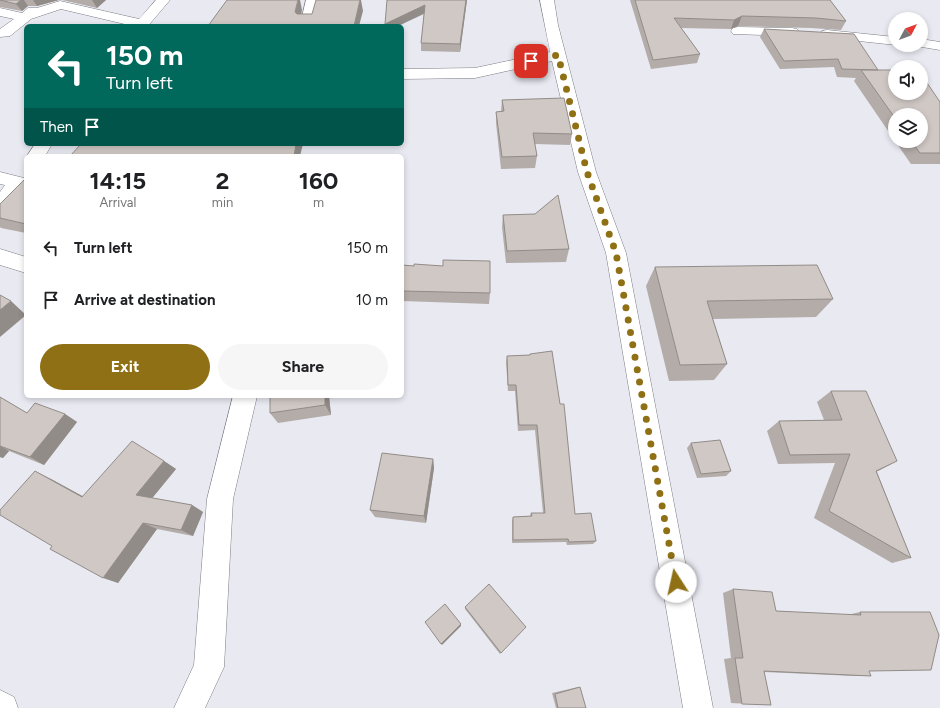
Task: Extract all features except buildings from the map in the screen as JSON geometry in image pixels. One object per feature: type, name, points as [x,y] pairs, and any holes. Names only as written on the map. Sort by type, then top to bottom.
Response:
[{"type":"street","points":[[0,32],[5,33],[24,17],[49,0]]},
{"type":"street","points":[[142,24],[163,0]]},
{"type":"street","points":[[307,24],[313,0]]},
{"type":"street","points":[[547,0],[558,55],[587,172],[616,253],[698,708]]},
{"type":"street","points":[[0,12],[24,17],[60,5],[137,24]]},
{"type":"street","points":[[738,31],[807,32],[888,40]]},
{"type":"street","points":[[928,45],[940,46]]},
{"type":"street","points":[[404,74],[475,73],[558,55]]},
{"type":"street","points":[[0,178],[22,177]]},
{"type":"street","points":[[0,210],[8,194],[22,177]]},
{"type":"street","points":[[0,257],[24,264]]},
{"type":"street","points":[[189,708],[209,666],[220,499],[245,398]]},
{"type":"street","points":[[0,705],[3,708]]},
{"type":"route","points":[[531,61],[558,55],[587,172],[616,253],[676,582]]}]
